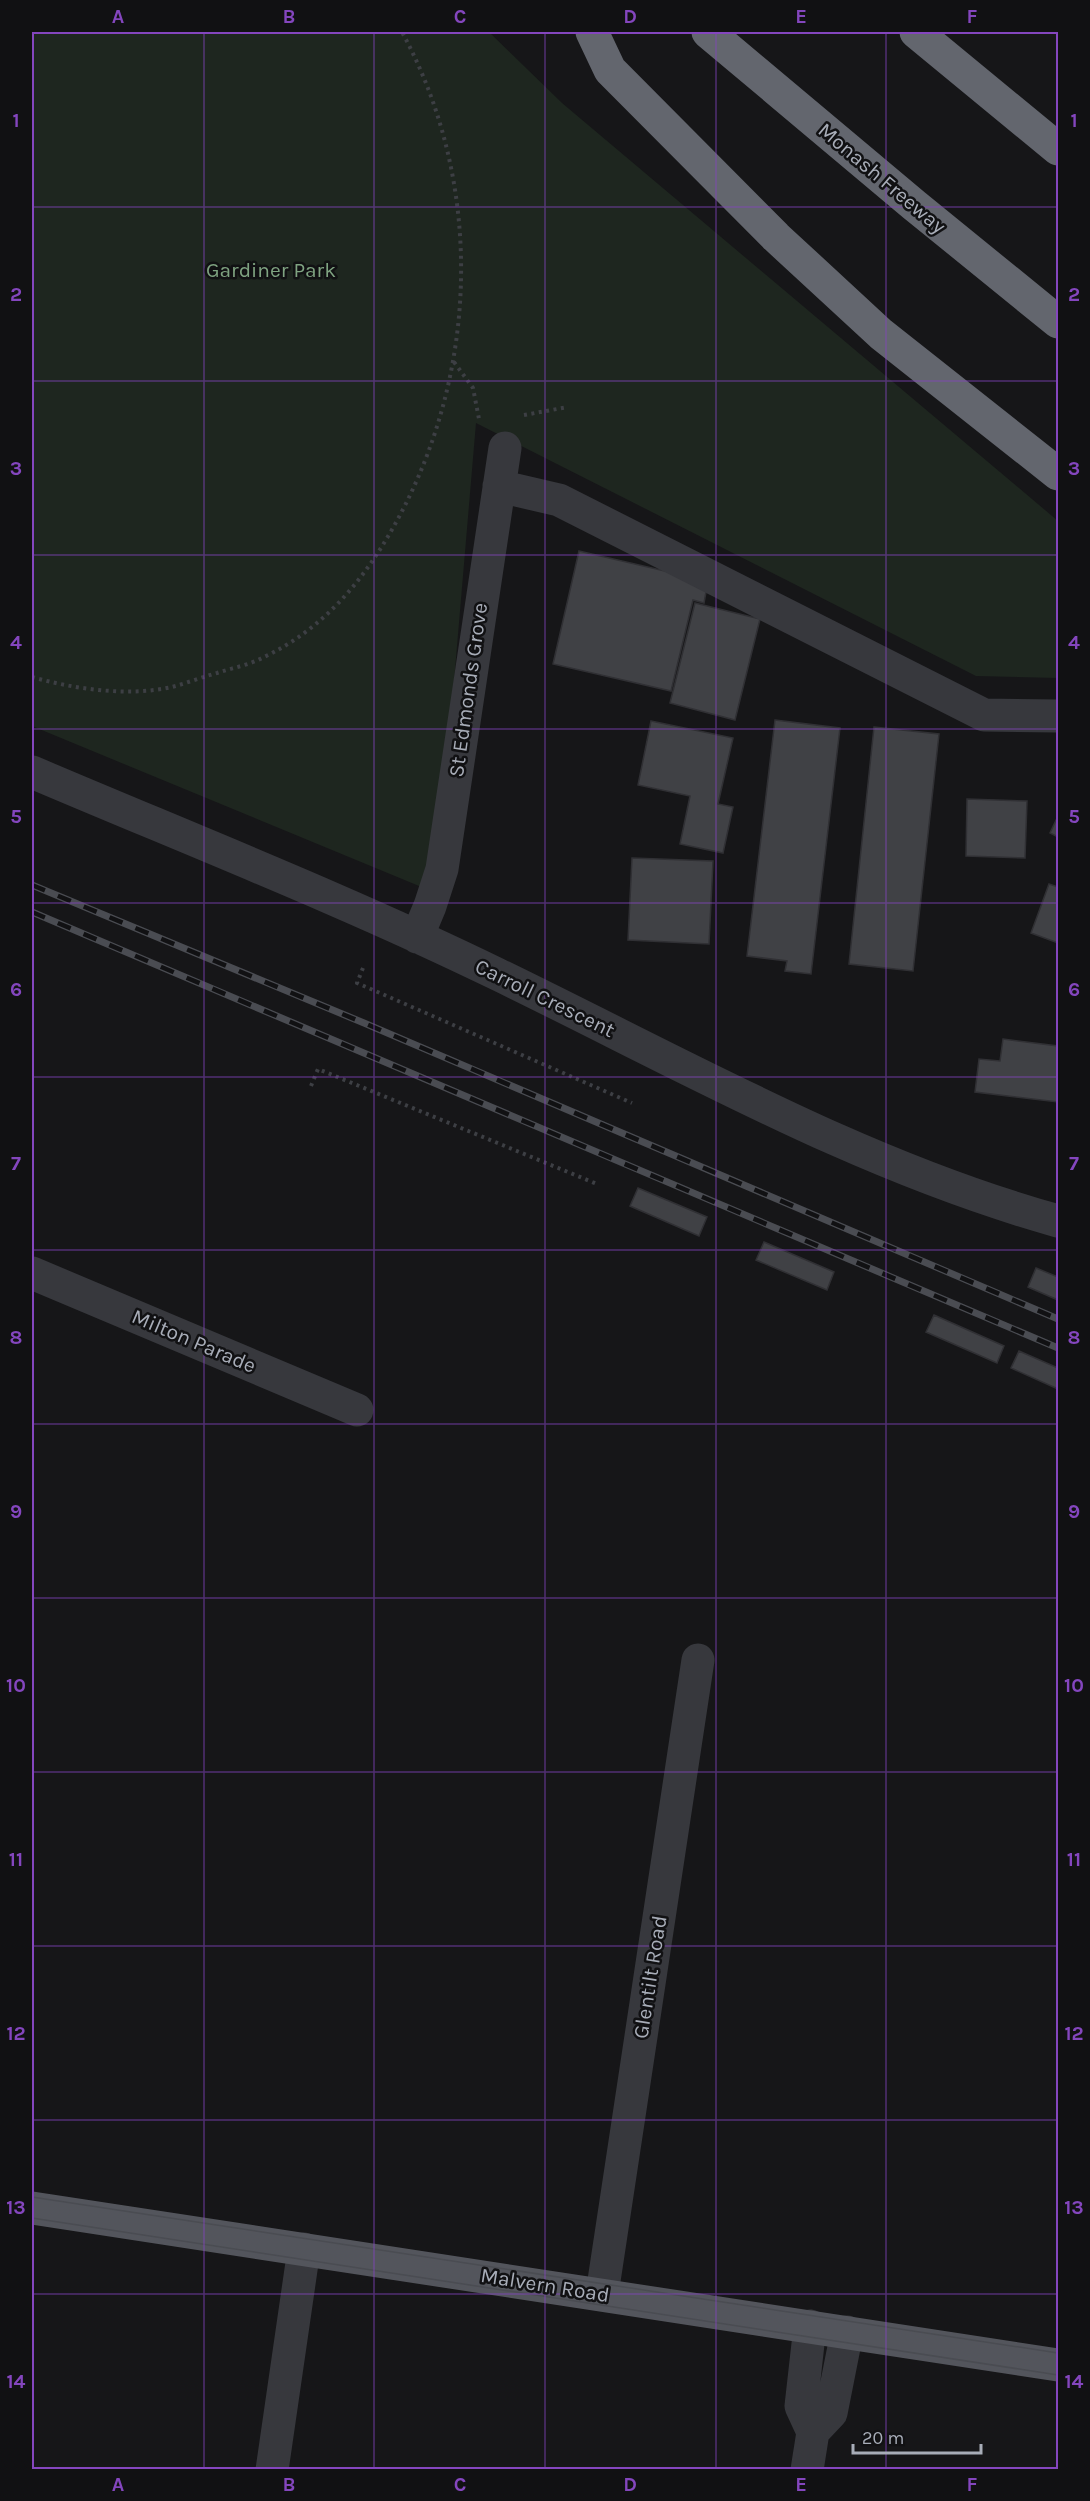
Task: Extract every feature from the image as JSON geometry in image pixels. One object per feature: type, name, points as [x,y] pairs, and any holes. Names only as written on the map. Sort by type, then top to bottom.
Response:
[{"type":"highway","points":[[592,32],[610,70],[776,237],[881,334],[1059,474]]},
{"type":"highway","name":"Monash Freeway","points":[[708,32],[914,205],[1059,322]]},
{"type":"highway","points":[[916,32],[1059,149]]},
{"type":"main road","name":"Malvern Road","points":[[32,2208],[1059,2365]]},
{"type":"street","name":"St Edmonds Grove","points":[[417,937],[442,869],[505,448]]},
{"type":"street","points":[[499,486],[559,500],[984,715],[1059,716]]},
{"type":"street","name":"Carroll Crescent","points":[[32,772],[496,973],[769,1109],[859,1150],[945,1185],[1059,1221]]},
{"type":"street","name":"Milton Parade","points":[[32,1273],[357,1410]]},
{"type":"street","name":"Glentilt Road","points":[[602,2294],[698,1660]]},
{"type":"street","points":[[272,2469],[304,2249]]},
{"type":"street","points":[[807,2469],[813,2432],[801,2406],[810,2326]]},
{"type":"street","points":[[813,2432],[831,2413],[847,2332]]},
{"type":"path","points":[[32,676],[55,684],[134,691],[171,687],[262,659],[305,632],[344,600],[376,558],[405,506],[437,434],[459,326],[461,261],[458,207],[451,164],[437,114],[418,62],[402,32]]},
{"type":"path","points":[[453,361],[473,388],[480,426]]},
{"type":"path","points":[[363,968],[357,983],[632,1103]]},
{"type":"path","points":[[311,1086],[318,1069],[597,1184]]},
{"type":"green space","name":"Gardiner Park","points":[[32,32],[489,32],[562,103],[1058,521],[1058,678],[976,676],[476,423],[436,893],[32,726]]},
{"type":"building","points":[[579,551],[708,581],[704,603],[693,600],[671,691],[553,664]]},
{"type":"building","points":[[695,603],[760,619],[735,720],[670,703]]},
{"type":"building","points":[[775,720],[840,728],[811,974],[785,971],[787,961],[747,956]]},
{"type":"building","points":[[651,721],[733,738],[718,804],[733,807],[723,853],[680,844],[690,796],[638,785]]},
{"type":"building","points":[[874,727],[939,734],[913,971],[849,964]]},
{"type":"building","points":[[967,799],[1027,801],[1025,858],[966,856]]},
{"type":"building","points":[[1058,816],[1058,837],[1050,833]]},
{"type":"building","points":[[632,858],[713,861],[709,944],[628,940]]},
{"type":"building","points":[[1049,884],[1058,887],[1058,943],[1031,933]]},
{"type":"building","points":[[1003,1039],[1058,1046],[1058,1102],[975,1092],[979,1059],[1000,1061]]},
{"type":"building","points":[[638,1188],[707,1217],[699,1236],[630,1206]]},
{"type":"building","points":[[764,1242],[834,1272],[827,1290],[756,1260]]},
{"type":"building","points":[[1036,1268],[1058,1277],[1058,1300],[1028,1287]]},
{"type":"building","points":[[934,1315],[1004,1346],[997,1363],[926,1332]]},
{"type":"building","points":[[1019,1351],[1058,1368],[1058,1389],[1011,1368]]},
{"type":"tram line","points":[[32,2197],[1058,2353]]},
{"type":"tram line","points":[[32,2218],[1058,2375]]},
{"type":"railway","points":[[32,885],[364,1023],[1058,1319]]},
{"type":"railway","points":[[32,912],[1058,1348]]}]
